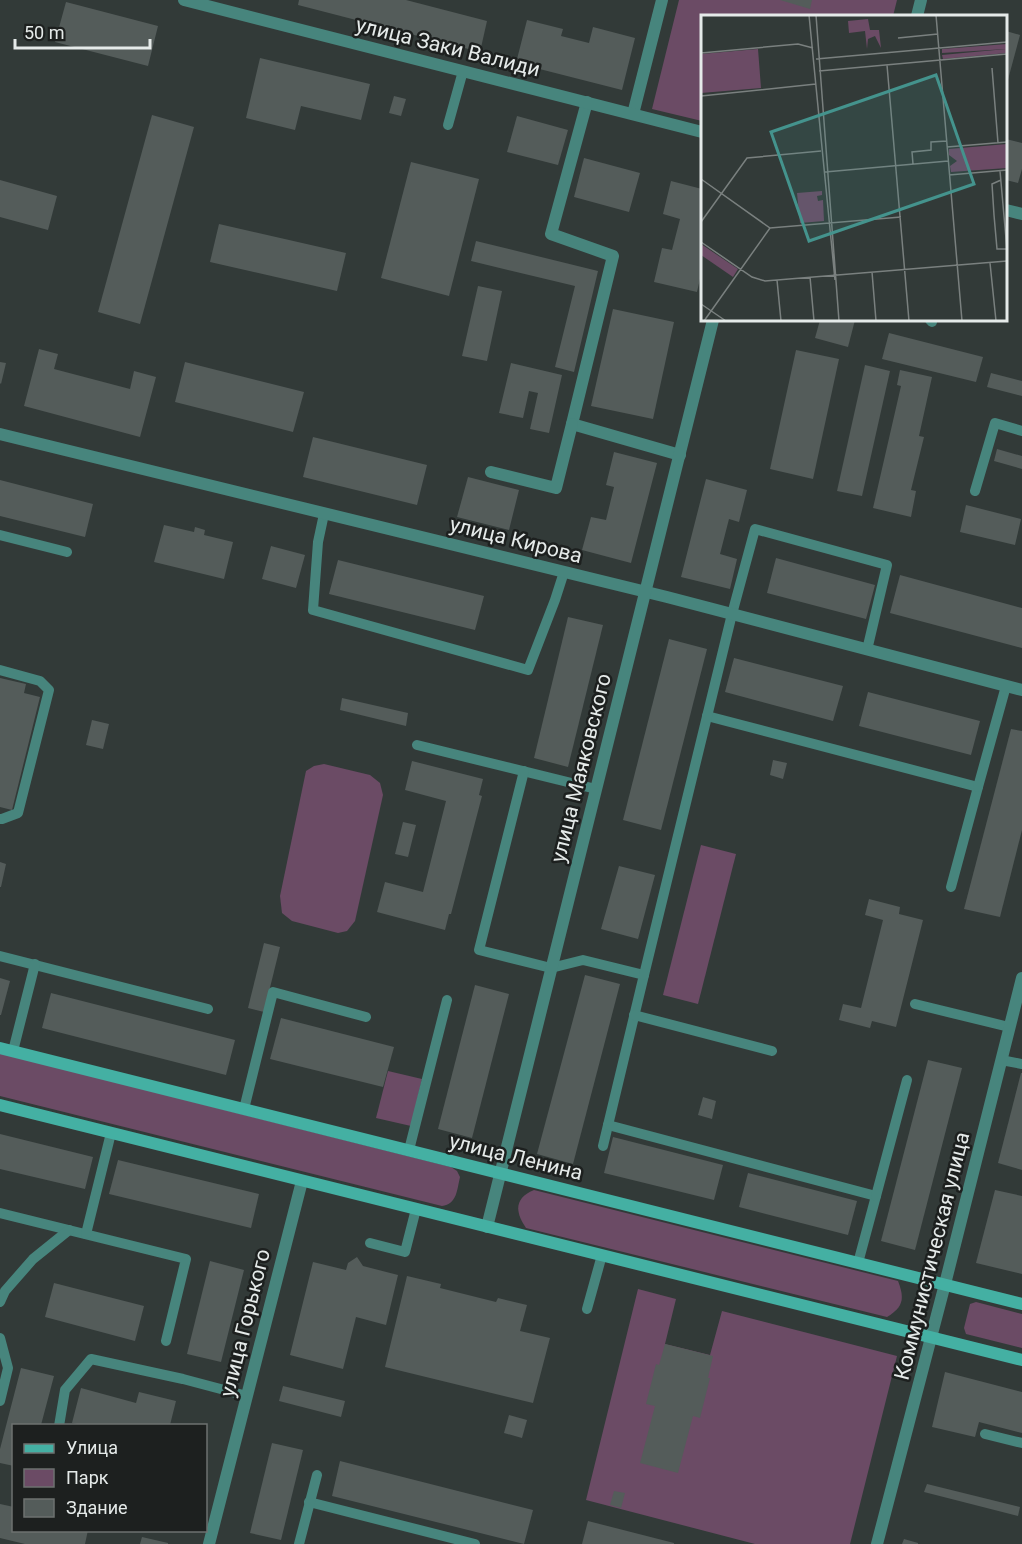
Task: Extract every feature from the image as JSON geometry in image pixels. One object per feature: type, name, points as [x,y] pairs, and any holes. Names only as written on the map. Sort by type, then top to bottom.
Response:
[{"type":"main road","name":"улица Ленина","points":[[0,1048],[1022,1304]]},
{"type":"main road","points":[[0,1105],[1022,1360]]},
{"type":"street","name":"улица Заки Валиди","points":[[184,0],[701,132]]},
{"type":"street","points":[[633,114],[662,0]]},
{"type":"street","points":[[917,15],[921,0]]},
{"type":"street","points":[[491,472],[556,488],[613,256],[551,234],[587,102]]},
{"type":"street","points":[[1007,210],[1022,214]]},
{"type":"street","name":"улица Маяковского","points":[[487,1227],[713,321]]},
{"type":"street","points":[[572,424],[680,455]]},
{"type":"street","name":"улица Кирова","points":[[0,434],[646,591],[1022,690]]},
{"type":"street","name":"Коммунистическая улица","points":[[877,1544],[1022,978]]},
{"type":"street","name":"улица Горького","points":[[209,1544],[302,1181]]},
{"type":"lane","points":[[448,125],[463,71]]},
{"type":"lane","points":[[975,491],[995,423],[1022,431]]},
{"type":"lane","points":[[324,514],[318,542],[313,610],[528,670],[564,572]]},
{"type":"lane","points":[[603,1146],[732,614],[755,529],[887,565],[867,650]]},
{"type":"lane","points":[[0,535],[68,552]]},
{"type":"lane","points":[[0,670],[40,681],[49,690],[18,813],[0,819]]},
{"type":"lane","points":[[951,887],[1006,686]]},
{"type":"lane","points":[[707,716],[978,787]]},
{"type":"lane","points":[[417,745],[596,789]]},
{"type":"lane","points":[[524,771],[479,950],[551,968],[583,960],[644,975]]},
{"type":"lane","points":[[0,956],[208,1009]]},
{"type":"lane","points":[[13,1051],[35,964]]},
{"type":"lane","points":[[244,1109],[273,992],[366,1017]]},
{"type":"lane","points":[[409,1150],[447,1000]]},
{"type":"lane","points":[[915,1004],[1010,1027]]},
{"type":"lane","points":[[634,1015],[772,1051]]},
{"type":"lane","points":[[1001,1060],[1022,1064]]},
{"type":"lane","points":[[858,1263],[907,1080]]},
{"type":"lane","points":[[608,1125],[876,1196]]},
{"type":"lane","points":[[86,1234],[111,1133]]},
{"type":"lane","points":[[370,1243],[405,1252],[416,1209]]},
{"type":"lane","points":[[0,1213],[186,1259],[166,1341]]},
{"type":"lane","points":[[0,1302],[5,1291],[33,1259],[69,1230]]},
{"type":"lane","points":[[588,1309],[602,1255]]},
{"type":"lane","points":[[0,1338],[8,1368],[0,1401]]},
{"type":"lane","points":[[59,1424],[65,1390],[92,1359],[247,1396]]},
{"type":"lane","points":[[985,1434],[1022,1443]]},
{"type":"lane","points":[[299,1544],[317,1475]]},
{"type":"lane","points":[[309,1502],[475,1544]]},
{"type":"green space","points":[[679,0],[897,0],[893,15],[701,15],[701,121],[652,109]]},
{"type":"green space","points":[[324,764],[370,775],[380,783],[383,795],[355,921],[347,931],[338,933],[292,921],[282,913],[280,896],[306,771]]},
{"type":"green space","points":[[701,845],[736,854],[698,1004],[663,995]]},
{"type":"green space","points":[[0,1053],[451,1167],[460,1177],[457,1191],[451,1202],[442,1206],[0,1096]]},
{"type":"green space","points":[[388,1071],[422,1079],[411,1126],[376,1118]]},
{"type":"green space","points":[[534,1190],[898,1281],[901,1302],[896,1310],[887,1317],[526,1228],[518,1206],[527,1193]]},
{"type":"green space","points":[[638,1289],[676,1299],[665,1344],[710,1355],[722,1311],[897,1356],[850,1544],[755,1544],[586,1500]]},
{"type":"green space","points":[[976,1302],[1022,1314],[1022,1348],[966,1334],[964,1328],[970,1304]]},
{"type":"building","points":[[299,0],[406,0],[487,21],[480,52],[298,5]]},
{"type":"building","points":[[780,0],[812,0],[810,9]]},
{"type":"building","points":[[66,2],[158,26],[148,66],[55,42]]},
{"type":"building","points":[[527,20],[563,29],[561,36],[589,43],[593,27],[635,38],[622,90],[516,63]]},
{"type":"building","points":[[1007,31],[1020,35],[1007,83]]},
{"type":"building","points":[[260,58],[370,84],[361,120],[301,106],[295,130],[246,118]]},
{"type":"building","points":[[394,96],[406,99],[401,116],[389,113]]},
{"type":"building","points":[[152,115],[194,127],[140,324],[98,312]]},
{"type":"building","points":[[517,116],[568,130],[558,165],[507,152]]},
{"type":"building","points":[[1007,139],[1022,143],[1022,169],[1018,183],[1007,180]]},
{"type":"building","points":[[584,158],[640,173],[629,212],[574,197]]},
{"type":"building","points":[[411,162],[479,179],[449,296],[381,278]]},
{"type":"building","points":[[0,180],[57,196],[48,230],[0,217]]},
{"type":"building","points":[[671,181],[701,189],[701,274],[697,292],[654,282],[662,248],[672,250],[680,219],[663,214]]},
{"type":"building","points":[[219,224],[346,253],[337,291],[210,262]]},
{"type":"building","points":[[476,241],[598,271],[574,372],[555,367],[575,286],[471,261]]},
{"type":"building","points":[[478,286],[502,291],[487,361],[462,356]]},
{"type":"building","points":[[613,309],[674,322],[653,419],[591,406]]},
{"type":"building","points":[[820,321],[855,321],[848,347],[815,338]]},
{"type":"building","points":[[889,333],[983,357],[976,382],[882,359]]},
{"type":"building","points":[[39,349],[58,354],[54,369],[130,389],[134,371],[156,377],[140,437],[24,406]]},
{"type":"building","points":[[796,350],[839,359],[813,479],[770,469]]},
{"type":"building","points":[[0,362],[6,363],[1,384],[0,383]]},
{"type":"building","points":[[185,362],[304,392],[293,432],[175,402]]},
{"type":"building","points":[[511,363],[562,375],[549,433],[530,429],[538,393],[529,391],[523,418],[499,413]]},
{"type":"building","points":[[865,365],[890,371],[862,496],[837,491]]},
{"type":"building","points":[[900,370],[932,377],[919,436],[924,437],[911,490],[916,491],[911,517],[873,508],[901,386],[897,385]]},
{"type":"building","points":[[991,373],[1022,381],[1022,396],[987,387]]},
{"type":"building","points":[[313,437],[427,465],[417,505],[303,477]]},
{"type":"building","points":[[997,449],[1022,456],[1022,469],[994,461]]},
{"type":"building","points":[[614,452],[657,463],[631,563],[582,550],[591,517],[606,520],[614,487],[606,485]]},
{"type":"building","points":[[468,477],[519,490],[509,530],[457,517]]},
{"type":"building","points":[[706,479],[747,490],[739,522],[729,519],[720,554],[737,559],[730,589],[681,577]]},
{"type":"building","points":[[0,480],[93,504],[85,537],[0,516]]},
{"type":"building","points":[[966,505],[1021,519],[1015,545],[960,532]]},
{"type":"building","points":[[164,525],[194,532],[195,527],[205,530],[204,535],[233,542],[224,579],[154,562]]},
{"type":"building","points":[[271,546],[305,555],[296,588],[262,579]]},
{"type":"building","points":[[776,558],[875,585],[866,619],[767,593]]},
{"type":"building","points":[[338,560],[484,596],[475,630],[329,594]]},
{"type":"building","points":[[900,575],[1022,608],[1022,648],[890,613]]},
{"type":"building","points":[[568,617],[603,625],[568,767],[534,758]]},
{"type":"building","points":[[669,639],[707,649],[661,830],[623,820]]},
{"type":"building","points":[[734,658],[843,686],[833,721],[725,692]]},
{"type":"building","points":[[0,678],[26,684],[24,693],[40,697],[12,810],[0,807]]},
{"type":"building","points":[[868,692],[980,721],[971,755],[859,726]]},
{"type":"building","points":[[342,698],[408,713],[406,726],[340,710]]},
{"type":"building","points":[[92,720],[109,724],[103,749],[86,745]]},
{"type":"building","points":[[1011,729],[1022,731],[1022,830],[1000,917],[964,909]]},
{"type":"building","points":[[773,760],[787,763],[783,779],[770,775]]},
{"type":"building","points":[[412,761],[483,779],[479,795],[482,796],[445,930],[377,912],[385,882],[423,892],[446,801],[405,790]]},
{"type":"building","points":[[403,822],[416,825],[408,857],[395,854]]},
{"type":"building","points":[[0,862],[6,864],[1,887],[0,887]]},
{"type":"building","points":[[619,866],[655,875],[638,939],[601,929]]},
{"type":"building","points":[[869,899],[900,907],[899,914],[923,920],[896,1027],[872,1021],[870,1028],[839,1020],[843,1004],[861,1008],[883,920],[865,915]]},
{"type":"building","points":[[264,943],[280,947],[264,1012],[248,1008]]},
{"type":"building","points":[[585,975],[620,984],[573,1164],[537,1154]]},
{"type":"building","points":[[0,978],[10,981],[1,1015],[0,1015]]},
{"type":"building","points":[[475,985],[509,994],[472,1138],[438,1129]]},
{"type":"building","points":[[51,993],[235,1040],[226,1075],[42,1028]]},
{"type":"building","points":[[281,1018],[394,1047],[383,1087],[270,1059]]},
{"type":"building","points":[[928,1060],[962,1068],[915,1250],[881,1241]]},
{"type":"building","points":[[1022,1073],[1022,1170],[998,1163]]},
{"type":"building","points":[[703,1097],[716,1101],[712,1119],[698,1115]]},
{"type":"building","points":[[0,1134],[93,1157],[85,1189],[0,1169]]},
{"type":"building","points":[[613,1137],[723,1165],[714,1200],[604,1173]]},
{"type":"building","points":[[118,1160],[259,1194],[251,1228],[109,1194]]},
{"type":"building","points":[[748,1173],[857,1201],[848,1235],[739,1207]]},
{"type":"building","points":[[995,1190],[1022,1196],[1022,1274],[976,1263]]},
{"type":"building","points":[[357,1257],[363,1266],[398,1275],[386,1325],[356,1317],[343,1369],[290,1355],[313,1262],[346,1270],[348,1263]]},
{"type":"building","points":[[210,1261],[244,1270],[221,1362],[187,1354]]},
{"type":"building","points":[[407,1276],[441,1284],[440,1288],[496,1302],[498,1298],[527,1305],[520,1331],[550,1338],[533,1403],[385,1367]]},
{"type":"building","points":[[54,1283],[144,1306],[135,1341],[45,1317]]},
{"type":"building","points":[[665,1344],[713,1356],[700,1418],[693,1416],[678,1473],[640,1463],[655,1406],[646,1404],[656,1364],[659,1365]]},
{"type":"building","points":[[21,1368],[54,1376],[41,1424],[12,1424],[12,1466],[0,1463],[0,1449]]},
{"type":"building","points":[[945,1372],[1022,1392],[1022,1433],[979,1422],[975,1437],[932,1427]]},
{"type":"building","points":[[283,1386],[345,1401],[341,1417],[279,1401]]},
{"type":"building","points":[[81,1388],[136,1403],[139,1392],[176,1401],[170,1424],[72,1423]]},
{"type":"building","points":[[509,1415],[527,1420],[522,1438],[504,1433]]},
{"type":"building","points":[[272,1443],[303,1450],[281,1540],[250,1533]]},
{"type":"building","points":[[340,1461],[533,1510],[524,1544],[332,1496]]},
{"type":"building","points":[[927,1484],[1020,1507],[1018,1516],[924,1492]]},
{"type":"building","points":[[614,1491],[625,1493],[621,1508],[610,1505]]},
{"type":"building","points":[[0,1504],[12,1507],[12,1532],[88,1532],[85,1544],[25,1544],[0,1538]]},
{"type":"building","points":[[588,1521],[674,1543],[674,1544],[582,1544]]},
{"type":"building","points":[[142,1537],[168,1543],[168,1544],[140,1544]]},
{"type":"building","points":[[904,1539],[918,1543],[918,1544],[902,1544]]}]
